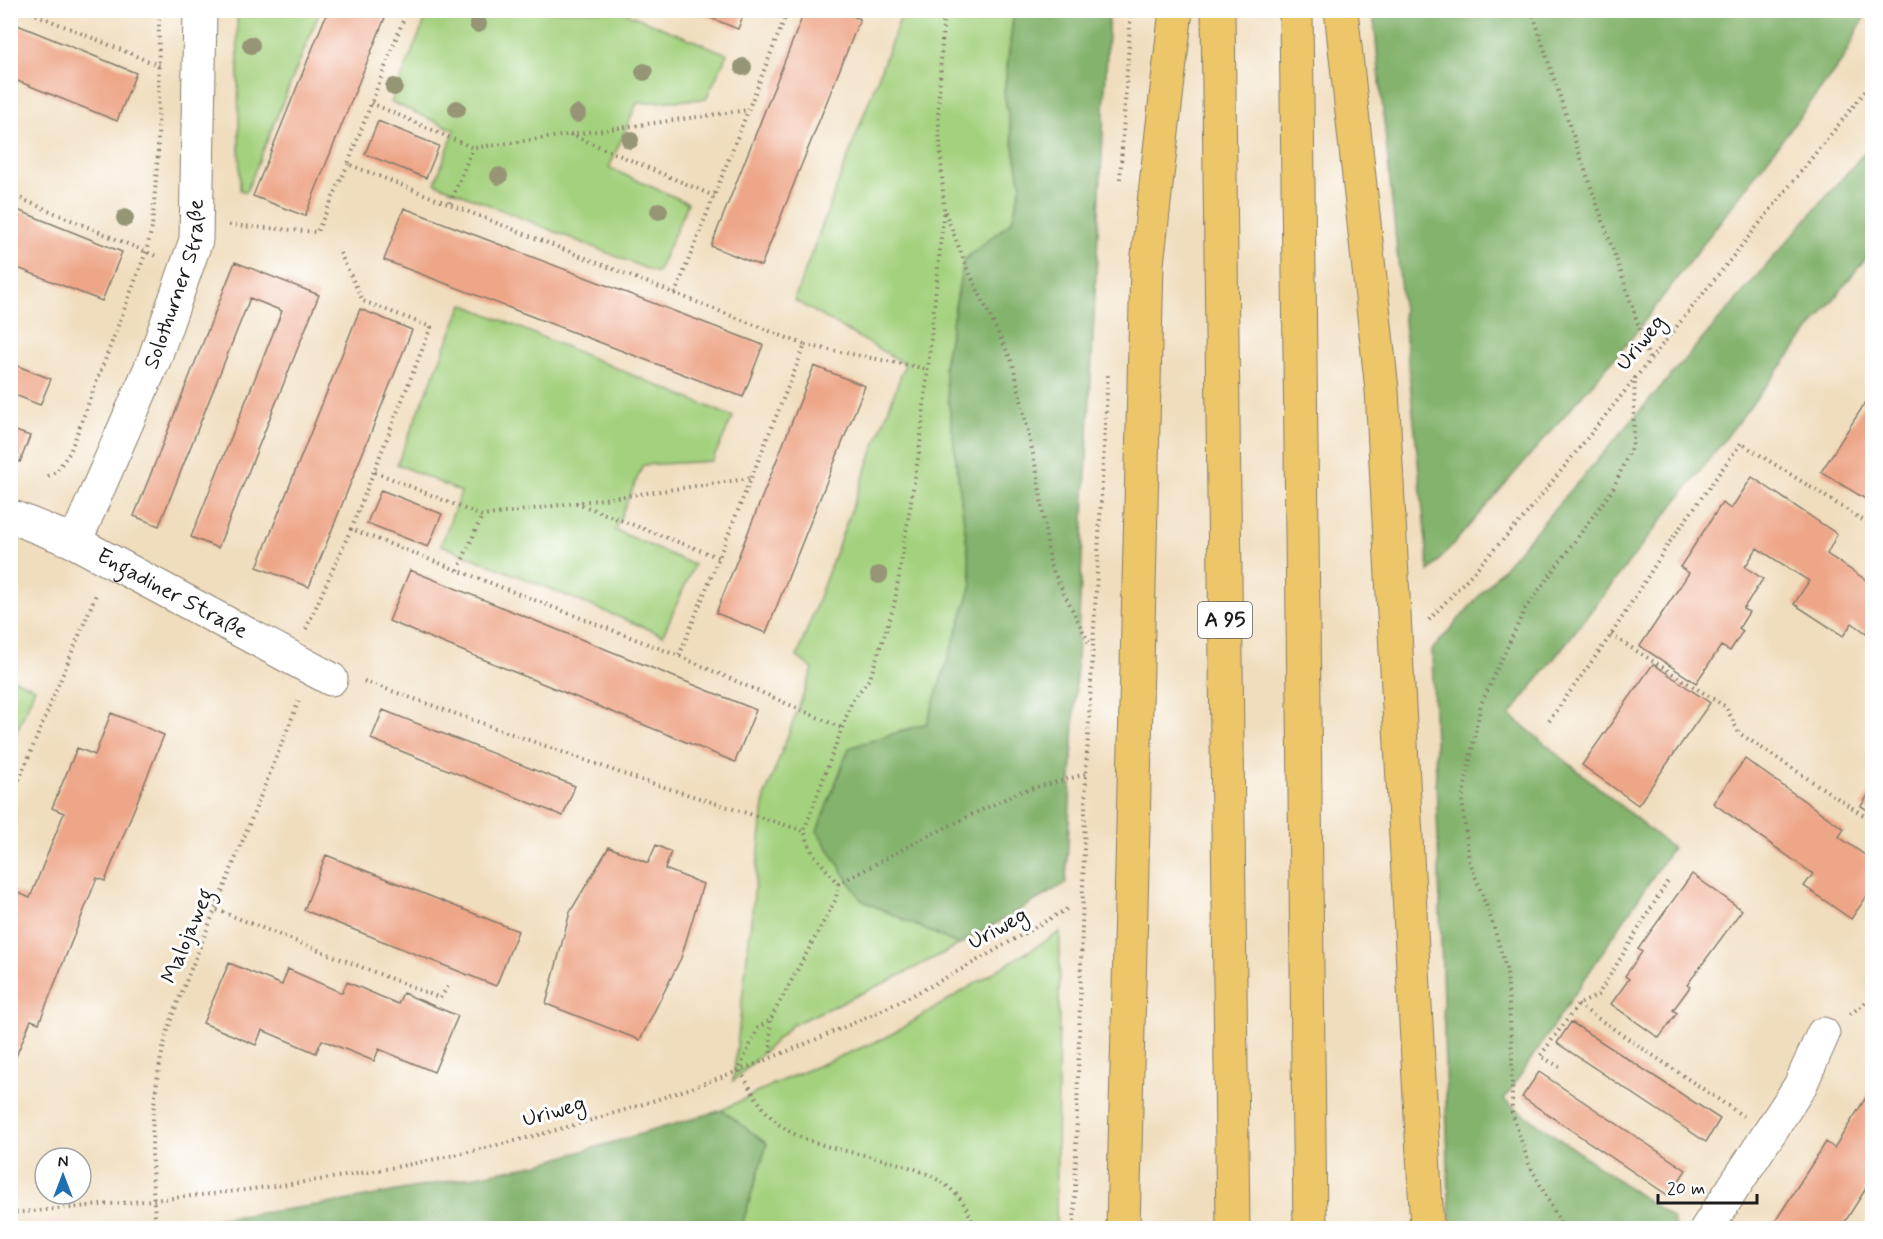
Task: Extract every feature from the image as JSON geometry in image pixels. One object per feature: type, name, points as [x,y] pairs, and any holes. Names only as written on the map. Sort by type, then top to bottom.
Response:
[{"type":"highway","points":[[1123,1228],[1147,264],[1176,10]]},
{"type":"highway","name":"A 95","points":[[1218,10],[1233,1228]]},
{"type":"highway","points":[[1296,10],[1310,1228]]},
{"type":"highway","points":[[1341,10],[1382,390],[1427,1228]]},
{"type":"street","name":"Solothurner Straße","points":[[75,542],[154,360],[196,240],[200,10]]},
{"type":"street","name":"Engadiner Straße","points":[[10,516],[75,542],[309,668]]},
{"type":"street","points":[[1707,1228],[1800,1086],[1823,1034]]},
{"type":"path","points":[[25,10],[200,83]]},
{"type":"path","points":[[48,476],[56,472],[70,452],[146,252],[157,183],[159,10]]},
{"type":"path","points":[[198,222],[317,232],[348,164],[407,10]]},
{"type":"path","points":[[675,294],[788,10]]},
{"type":"path","points":[[944,10],[938,110],[944,210],[920,446],[894,606],[870,678],[852,701],[804,831],[812,852],[838,884],[836,899],[770,1020],[758,1028],[739,1069],[768,1114],[787,1130],[807,1139],[932,1176],[961,1198],[970,1214],[974,1228]]},
{"type":"path","points":[[1532,10],[1566,122],[1609,233],[1649,358]]},
{"type":"path","name":"Uriweg","points":[[1429,620],[1524,517],[1649,358],[1872,83]]},
{"type":"path","points":[[371,103],[472,148],[748,110]]},
{"type":"path","points":[[569,134],[714,196]]},
{"type":"path","points":[[450,203],[472,148]]},
{"type":"path","points":[[348,164],[805,345],[928,369]]},
{"type":"path","points":[[10,194],[187,270]]},
{"type":"path","points":[[944,210],[967,268],[1012,364],[1038,477],[1050,565],[1091,646],[1074,1228]]},
{"type":"path","name":"Malojaweg","points":[[156,1228],[154,1114],[162,1048],[175,1009],[217,910],[299,702],[351,529],[431,327],[363,301],[340,253]]},
{"type":"path","points":[[679,656],[805,345]]},
{"type":"path","points":[[1563,1228],[1529,1164],[1512,1113],[1512,1054],[1507,972],[1492,921],[1469,860],[1462,800],[1481,704],[1525,609],[1613,489],[1633,442],[1635,376]]},
{"type":"path","points":[[1549,721],[1611,635],[1669,543],[1741,442],[1872,525]]},
{"type":"path","points":[[375,472],[482,516],[753,478]]},
{"type":"path","points":[[575,502],[720,558]]},
{"type":"path","points":[[458,570],[482,516]]},
{"type":"path","points":[[351,529],[679,656],[842,728]]},
{"type":"path","points":[[10,802],[110,560]]},
{"type":"path","points":[[1611,635],[1726,706],[1739,733],[1872,821]]},
{"type":"path","points":[[309,668],[369,682],[632,777],[804,831]]},
{"type":"path","points":[[838,884],[924,838],[1019,792],[1086,774]]},
{"type":"path","points":[[1560,1067],[1540,1056],[1578,1005],[1598,996],[1669,879]]},
{"type":"path","name":"Uriweg","points":[[10,1213],[154,1200],[308,1180],[457,1155],[551,1131],[771,1058],[888,1007],[1067,909]]},
{"type":"path","points":[[217,910],[440,998],[450,984]]},
{"type":"path","points":[[1578,1005],[1768,1133]]},
{"type":"path","points":[[770,1020],[771,1058]]},
{"type":"shaded area","points":[[57,1221],[93,1228],[11,1228],[11,1226]]},
{"type":"green space","points":[[237,11],[320,11],[246,192],[240,190]]},
{"type":"green space","points":[[429,11],[621,11],[727,54],[706,99],[637,103],[609,168],[688,203],[657,273],[435,183],[455,130],[391,102]]},
{"type":"green space","points":[[903,11],[1014,11],[1004,93],[1021,185],[1012,221],[964,260],[944,366],[972,585],[927,723],[849,748],[861,900],[959,945],[895,978],[792,1025],[733,1081],[765,796],[813,669],[797,657],[905,364],[794,300]]},
{"type":"green space","points":[[1014,11],[1109,11],[1066,883],[959,945],[861,900],[817,831],[849,748],[927,723],[972,585],[944,366],[964,260],[1012,221],[1021,185],[1004,93]]},
{"type":"green space","points":[[1373,11],[1867,11],[1842,61],[1630,340],[1429,572]]},
{"type":"green space","points":[[1872,144],[1872,250],[1510,715],[1672,848],[1504,1100],[1672,1218],[1676,1228],[1450,1228],[1432,650]]},
{"type":"green space","points":[[463,304],[733,417],[712,461],[643,465],[615,530],[694,565],[663,635],[441,545],[461,492],[397,464]]},
{"type":"green space","points":[[11,678],[35,688],[11,746]]},
{"type":"green space","points":[[1060,932],[1056,1228],[741,1228],[767,1144],[722,1110],[776,1083],[887,1037]]},
{"type":"green space","points":[[722,1110],[767,1144],[741,1228],[172,1228],[173,1225],[339,1202],[539,1164]]},
{"type":"building","points":[[328,10],[388,10],[305,216],[253,196]]},
{"type":"building","points":[[691,10],[745,10],[738,29]]},
{"type":"building","points":[[805,10],[838,10],[860,19],[761,266],[711,246]]},
{"type":"building","points":[[10,22],[136,73],[117,121],[10,78]]},
{"type":"building","points":[[378,121],[439,146],[426,178],[365,154]]},
{"type":"building","points":[[10,207],[122,252],[102,301],[10,265]]},
{"type":"building","points":[[404,208],[763,345],[743,397],[384,260]]},
{"type":"building","points":[[235,262],[319,295],[218,548],[191,537],[282,311],[250,298],[159,526],[134,516]]},
{"type":"building","points":[[360,309],[412,330],[309,587],[257,567]]},
{"type":"building","points":[[10,363],[51,379],[40,405],[10,393]]},
{"type":"building","points":[[814,366],[865,386],[766,633],[716,613]]},
{"type":"building","points":[[1872,392],[1872,503],[1821,472]]},
{"type":"building","points":[[10,429],[30,436],[20,462],[10,459]]},
{"type":"building","points":[[1752,477],[1837,534],[1827,554],[1872,584],[1872,637],[1852,623],[1843,636],[1794,604],[1809,581],[1757,548],[1745,567],[1763,579],[1743,609],[1749,612],[1739,628],[1743,631],[1730,651],[1721,646],[1696,683],[1640,646],[1689,573],[1680,567],[1722,503],[1731,509]]},
{"type":"building","points":[[381,490],[442,514],[428,547],[367,523]]},
{"type":"building","points":[[410,570],[756,710],[735,762],[389,621]]},
{"type":"building","points":[[1653,664],[1710,703],[1638,805],[1582,765]]},
{"type":"building","points":[[383,710],[575,786],[563,816],[371,739]]},
{"type":"building","points":[[111,713],[164,735],[105,881],[97,878],[39,1023],[31,1020],[10,1071],[10,894],[12,890],[30,898],[64,813],[52,808],[77,748],[95,755]]},
{"type":"building","points":[[1745,759],[1844,829],[1839,837],[1872,860],[1872,889],[1851,919],[1804,886],[1813,874],[1713,803]]},
{"type":"building","points":[[1872,789],[1872,813],[1861,806]]},
{"type":"building","points":[[656,845],[671,852],[665,869],[703,884],[681,958],[640,1040],[546,1004],[570,912],[609,847],[648,863]]},
{"type":"building","points":[[326,855],[518,931],[496,986],[304,910]]},
{"type":"building","points":[[1692,874],[1742,910],[1687,985],[1690,987],[1673,1010],[1677,1013],[1659,1038],[1611,1004],[1629,979],[1625,976],[1642,952],[1638,949]]},
{"type":"building","points":[[229,963],[282,985],[288,969],[342,993],[347,982],[398,1004],[403,993],[458,1016],[434,1072],[379,1049],[374,1061],[322,1040],[316,1053],[262,1030],[256,1045],[203,1023]]},
{"type":"building","points":[[1571,1022],[1720,1119],[1706,1142],[1557,1043]]},
{"type":"building","points":[[1539,1072],[1686,1170],[1669,1196],[1522,1097]]},
{"type":"building","points":[[1872,1088],[1872,1179],[1841,1228],[1771,1228],[1826,1142],[1834,1148]]}]
